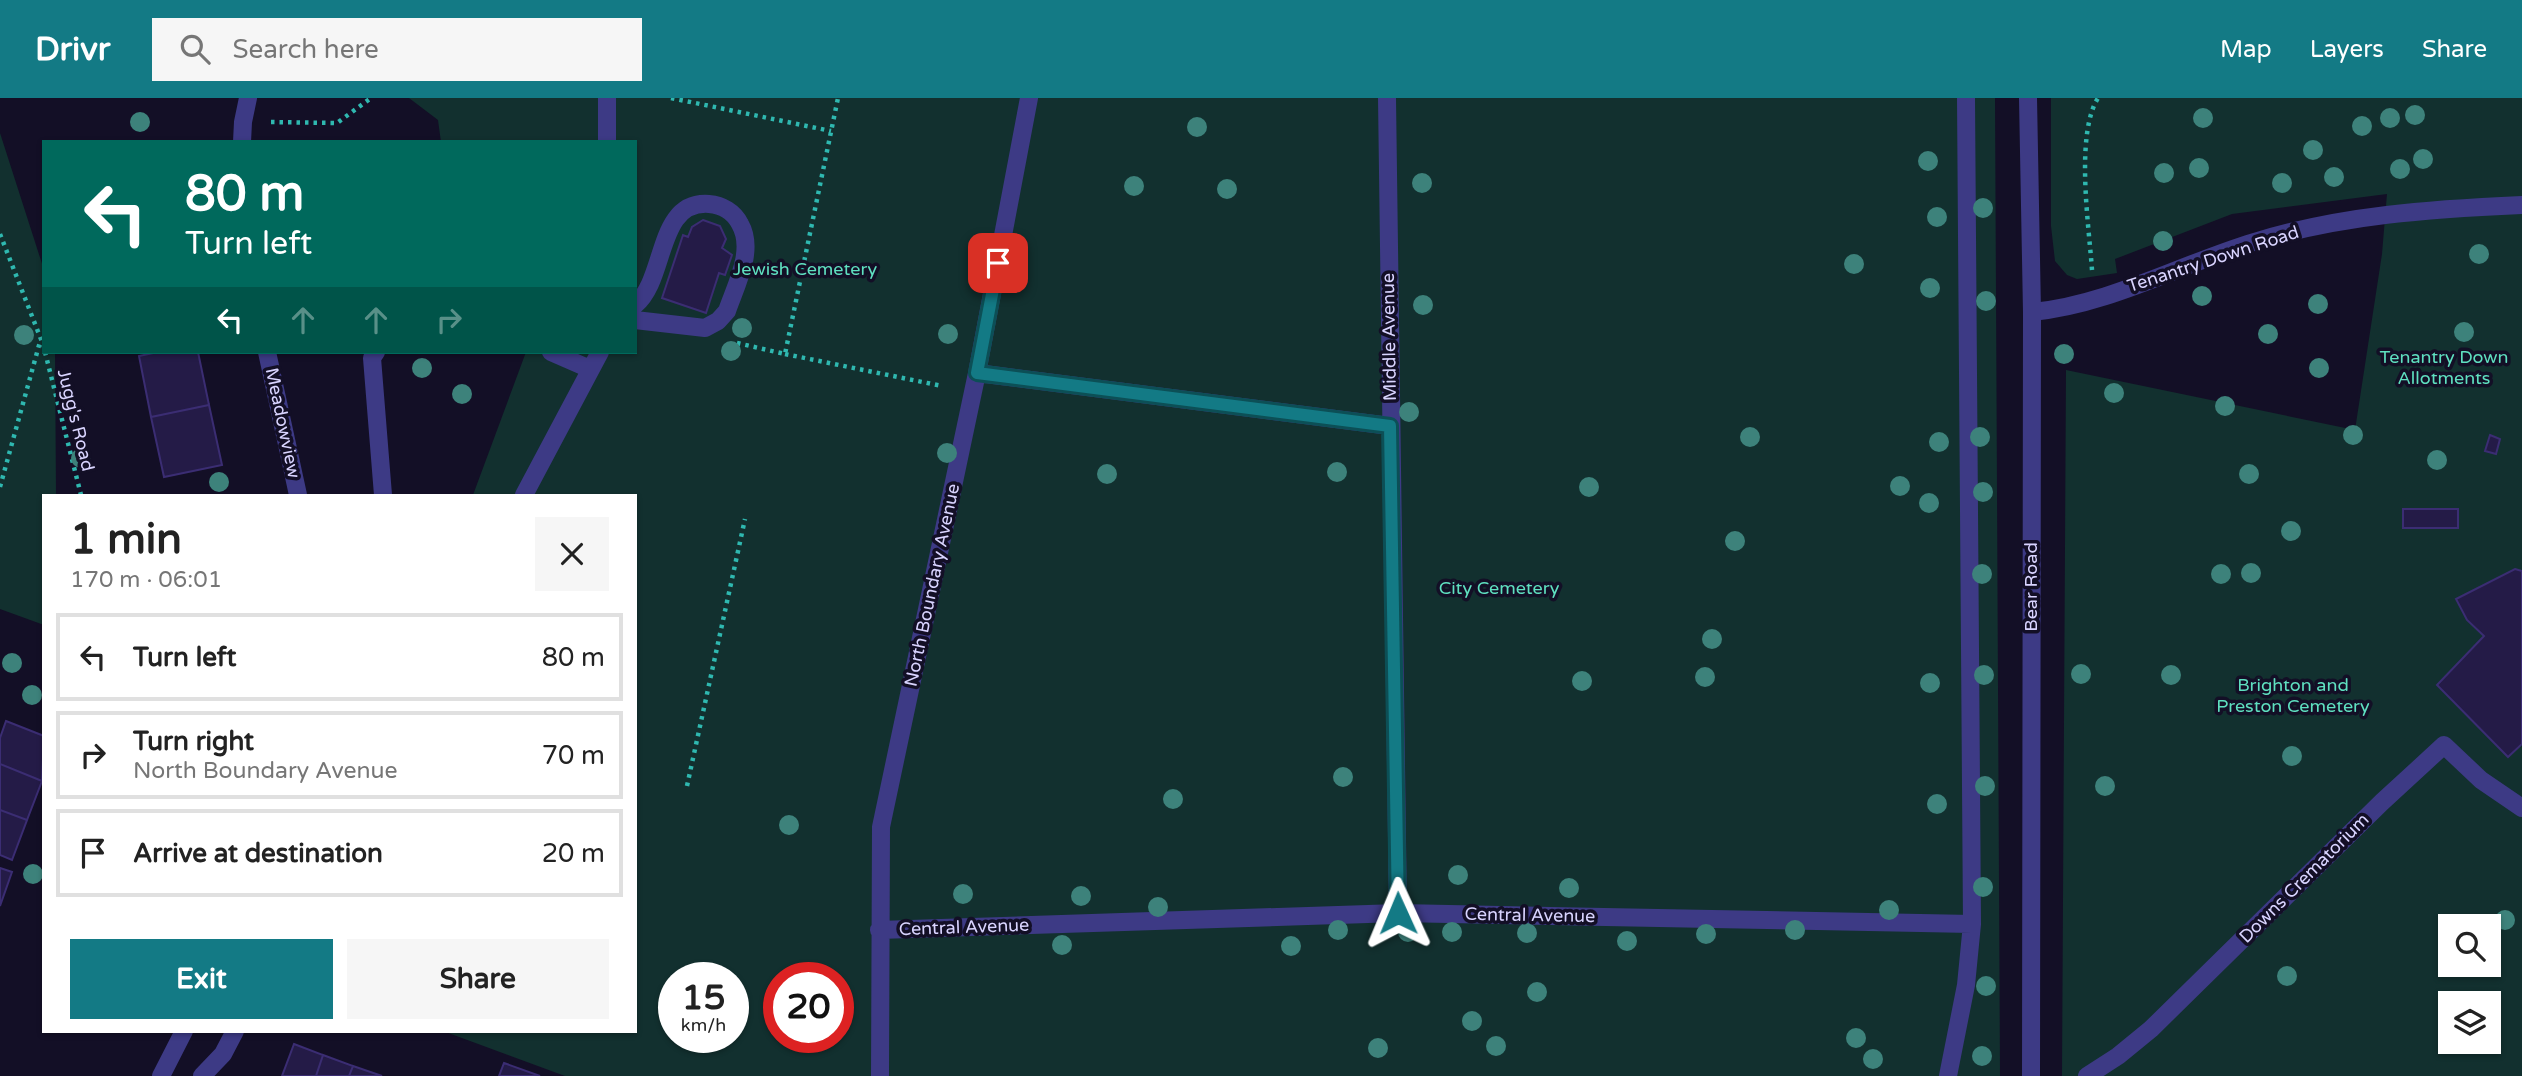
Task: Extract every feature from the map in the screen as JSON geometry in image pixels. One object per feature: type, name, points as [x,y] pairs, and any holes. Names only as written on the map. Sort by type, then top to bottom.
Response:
[{"type":"street","points":[[242,140],[248,98]]},
{"type":"street","points":[[607,98],[607,140]]},
{"type":"street","name":"North Boundary Avenue","points":[[880,1076],[881,827],[977,373],[1028,98]]},
{"type":"street","name":"Middle Avenue","points":[[1387,98],[1398,913]]},
{"type":"street","points":[[1948,1076],[1966,985],[1972,923],[1966,98]]},
{"type":"street","name":"Bear Road","points":[[2028,98],[2032,312],[2031,1076]]},
{"type":"street","points":[[637,303],[649,288],[669,230],[679,215],[694,206],[708,204],[719,206],[737,219],[744,233],[746,250],[727,311],[718,321],[705,328],[637,320]]},
{"type":"street","name":"Tenantry Down Road","points":[[2032,312],[2057,309],[2095,299],[2243,245],[2306,228],[2358,218],[2450,208],[2522,205]]},
{"type":"street","name":"Meadowview","points":[[267,354],[298,494]]},
{"type":"street","points":[[375,354],[372,358],[383,494]]},
{"type":"street","points":[[556,354],[590,369]]},
{"type":"street","points":[[525,494],[599,354]]},
{"type":"street","points":[[977,373],[1390,426]]},
{"type":"street","name":"Downs Crematorium","points":[[2087,1076],[2118,1056],[2151,1029],[2382,802],[2444,745],[2481,780],[2522,808]]},
{"type":"street","name":"Central Avenue","points":[[879,930],[1398,913],[1972,923]]},
{"type":"street","points":[[161,1076],[183,1033]]},
{"type":"street","points":[[202,1076],[223,1054],[233,1033]]},
{"type":"path","points":[[243,122],[337,123],[371,98]]},
{"type":"path","points":[[671,98],[831,131]]},
{"type":"path","points":[[785,354],[838,98]]},
{"type":"path","points":[[2092,98],[2085,172],[2095,299]]},
{"type":"path","points":[[2092,108],[2098,98]]},
{"type":"path","name":"Jugg's Road","points":[[0,234],[42,342]]},
{"type":"path","points":[[705,328],[713,335],[727,340],[942,386]]},
{"type":"path","points":[[0,488],[41,338]]},
{"type":"path","name":"Jugg's Road","points":[[45,354],[80,494]]},
{"type":"path","points":[[687,786],[744,519]]},
{"type":"green space","name":"City Cemetery","points":[[409,98],[1995,98],[2000,1076],[565,1076],[448,1033],[637,1033],[637,494],[473,494],[525,354],[637,354],[637,140],[441,140],[438,120]]},
{"type":"green space","name":"Brighton and Preston Cemetery","points":[[2051,98],[2522,98],[2522,1076],[2062,1076],[2066,370],[2355,430],[2382,254],[2387,194],[2232,214],[2115,259],[2117,273],[2077,279],[2067,275],[2055,261],[2051,226]]},
{"type":"green space","points":[[0,133],[42,264],[42,354],[55,354],[56,494],[42,494],[42,624],[0,609]]},
{"type":"building","points":[[703,220],[720,226],[726,239],[722,248],[732,255],[725,275],[719,273],[706,313],[662,298],[683,235],[688,237],[692,227]]},
{"type":"building","points":[[198,354],[209,405],[151,417],[139,356]]},
{"type":"building","points":[[209,405],[222,465],[164,477],[151,417]]},
{"type":"building","points":[[2490,435],[2500,439],[2496,454],[2485,451]]},
{"type":"building","points":[[2403,509],[2458,509],[2458,528],[2403,528]]},
{"type":"building","points":[[2515,569],[2522,571],[2522,744],[2508,757],[2437,685],[2484,636],[2467,620],[2456,599]]},
{"type":"building","points":[[6,721],[42,735],[42,781],[0,764],[0,738]]},
{"type":"building","points":[[0,764],[42,781],[27,820],[0,810]]},
{"type":"building","points":[[0,810],[27,820],[12,860],[0,855]]},
{"type":"building","points":[[0,868],[12,872],[0,906]]},
{"type":"building","points":[[294,1044],[323,1055],[316,1076],[282,1076]]},
{"type":"building","points":[[323,1055],[353,1066],[349,1076],[316,1076]]},
{"type":"building","points":[[504,1063],[540,1076],[499,1076]]},
{"type":"building","points":[[353,1066],[382,1076],[349,1076]]},
{"type":"route","points":[[998,263],[977,373],[1390,426],[1398,913]]},
{"type":"park label","name":"Jewish Cemetery","points":[[805,269]]},
{"type":"park label","name":"Tenantry Down Allotments","points":[[2444,367]]}]
